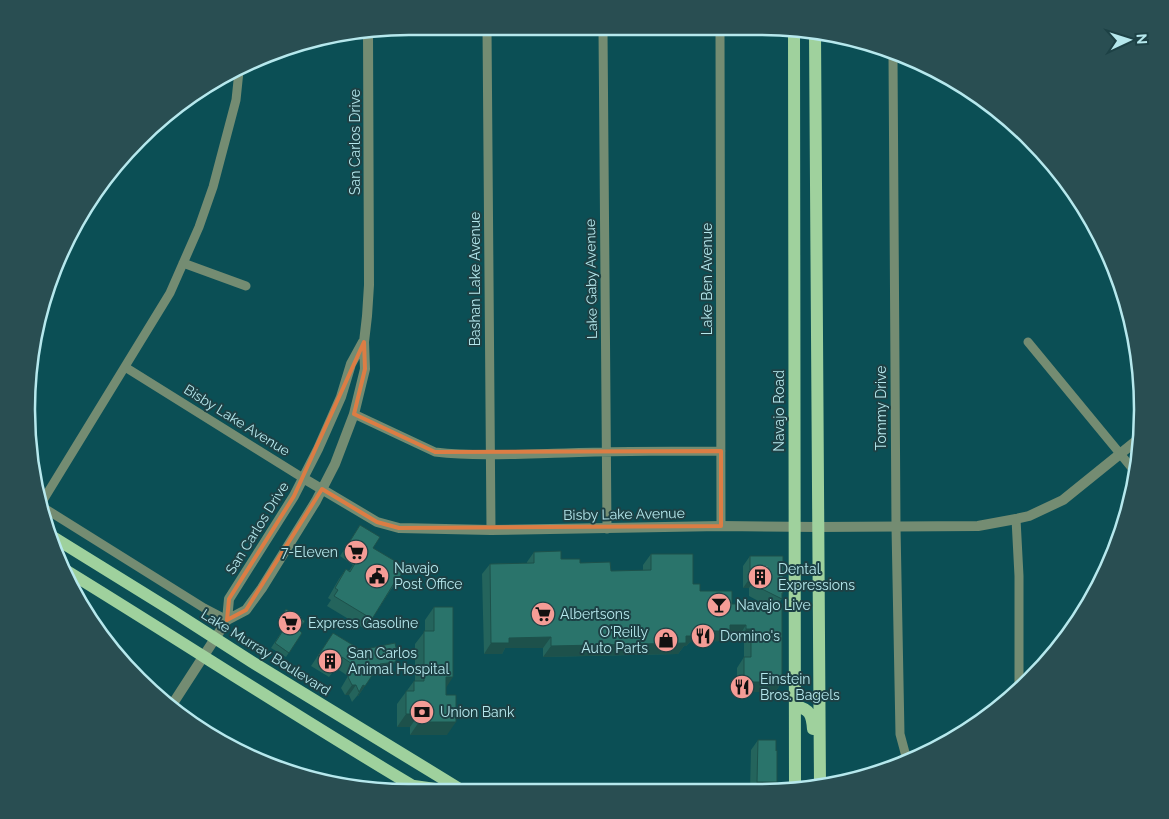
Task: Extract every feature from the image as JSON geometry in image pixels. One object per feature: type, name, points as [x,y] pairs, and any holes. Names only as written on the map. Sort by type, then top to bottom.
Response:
[{"type":"main road","name":"Navajo Road","points":[[794,37],[795,782]]},
{"type":"main road","points":[[815,39],[820,779]]},
{"type":"main road","name":"Lake Murray Boulevard","points":[[59,541],[450,784]]},
{"type":"main road","points":[[74,576],[290,711],[411,784]]},
{"type":"main road","points":[[795,706],[802,707],[809,712],[812,720],[813,766],[818,779]]},
{"type":"street","name":"Bashan Lake Avenue","points":[[487,35],[491,530]]},
{"type":"street","name":"Lake Gaby Avenue","points":[[602,35],[607,529]]},
{"type":"street","name":"Lake Ben Avenue","points":[[720,35],[721,526]]},
{"type":"street","name":"San Carlos Drive","points":[[226,620],[246,610],[316,501],[335,464],[354,414],[365,370],[364,342],[369,285],[368,37]]},
{"type":"street","name":"Tommy Drive","points":[[893,60],[896,527],[900,734],[905,754]]},
{"type":"street","points":[[45,496],[170,293],[213,187],[236,100],[238,77]]},
{"type":"street","points":[[183,263],[246,286]]},
{"type":"street","name":"San Carlos Drive","points":[[175,701],[226,620],[229,599],[294,496],[318,449],[341,397],[351,364],[364,342]]},
{"type":"street","points":[[1028,342],[1130,466]]},
{"type":"street","name":"Bisby Lake Avenue","points":[[125,367],[377,522],[399,528],[491,530],[721,526],[978,526],[1029,516],[1063,500],[1132,444]]},
{"type":"street","points":[[354,414],[435,452],[490,454],[721,451]]},
{"type":"street","name":"Lake Murray Boulevard","points":[[50,512],[226,620]]},
{"type":"street","points":[[1016,519],[1019,582],[1019,679]]},
{"type":"highlighted area","points":[[364,342],[365,369],[354,414],[435,452],[721,451],[721,526],[399,528],[377,522],[322,489],[246,610],[227,620],[229,599],[294,496]]},
{"type":"building","points":[[360,525],[380,537],[373,548],[400,564],[396,569],[402,573],[372,619],[334,596],[338,590],[335,588],[346,569],[350,572],[360,555],[347,546]]},
{"type":"building","points":[[561,551],[561,559],[580,559],[580,563],[610,562],[611,571],[651,570],[651,554],[693,554],[693,584],[700,584],[700,591],[732,591],[732,604],[782,604],[782,682],[744,682],[744,657],[751,657],[751,629],[746,629],[746,625],[730,625],[730,631],[694,631],[694,636],[686,636],[686,643],[551,646],[551,637],[509,638],[509,643],[491,643],[490,564],[534,563],[534,552]]},
{"type":"building","points":[[750,556],[783,556],[782,599],[756,586],[756,578],[750,578]]},
{"type":"building","points":[[434,607],[453,607],[453,677],[446,677],[446,695],[456,695],[456,722],[419,722],[419,714],[406,714],[406,691],[414,691],[414,681],[424,681],[424,631],[434,631]]},
{"type":"building","points":[[286,609],[305,621],[299,630],[302,633],[289,653],[275,643],[289,621],[282,616]]},
{"type":"building","points":[[333,633],[361,650],[395,643],[398,657],[395,662],[380,664],[359,692],[356,685],[352,685],[348,677],[355,666],[342,657],[336,667],[318,656]]},
{"type":"building","points":[[758,740],[776,740],[777,782],[757,782]]},
{"type":"place","name":"7-Eleven","points":[[356,552]]},
{"type":"place","name":"Navajo Post Office","points":[[377,576]]},
{"type":"place","name":"Dental Expressions","points":[[760,577]]},
{"type":"place","name":"Navajo Live","points":[[719,605]]},
{"type":"place","name":"Albertsons","points":[[543,614]]},
{"type":"place","name":"Express Gasoline","points":[[290,623]]},
{"type":"place","name":"Domino's","points":[[703,636]]},
{"type":"place","name":"O'Reilly Auto Parts","points":[[666,640]]},
{"type":"place","name":"San Carlos Animal Hospital","points":[[330,661]]},
{"type":"place","name":"Einstein Bros. Bagels","points":[[742,687]]},
{"type":"place","name":"Union Bank","points":[[422,712]]}]
